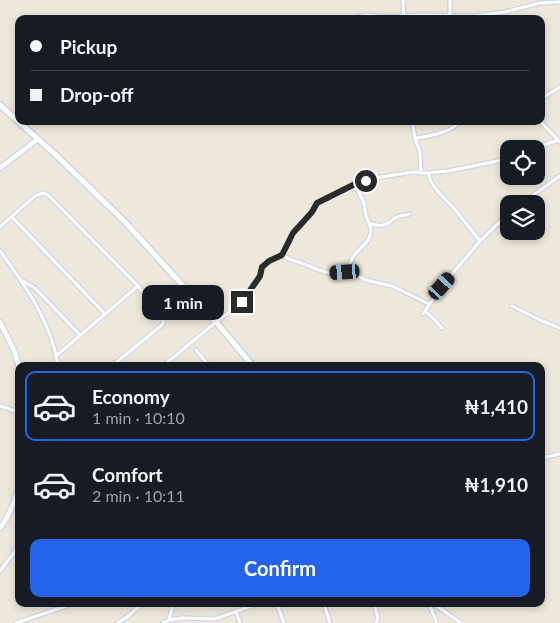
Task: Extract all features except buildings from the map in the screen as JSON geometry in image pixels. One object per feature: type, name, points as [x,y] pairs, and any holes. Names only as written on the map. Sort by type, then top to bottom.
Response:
[{"type":"main road","points":[[0,105],[15,118]]},
{"type":"main road","points":[[22,125],[125,222],[250,362]]},
{"type":"street","points":[[403,0],[404,15]]},
{"type":"street","points":[[450,0],[450,15]]},
{"type":"street","points":[[488,15],[540,3],[560,2]]},
{"type":"street","points":[[545,96],[560,87]]},
{"type":"street","points":[[413,125],[415,138],[420,148],[421,173]]},
{"type":"street","points":[[415,138],[445,131],[457,125]]},
{"type":"street","points":[[544,125],[559,141],[545,145]]},
{"type":"street","points":[[0,168],[38,139]]},
{"type":"street","points":[[169,362],[242,302],[260,276],[265,263],[282,255],[293,233],[312,212],[317,203],[355,184],[380,177],[413,172],[448,171],[500,160]]},
{"type":"street","points":[[428,173],[429,179],[437,191],[480,241]]},
{"type":"street","points":[[534,195],[560,176]]},
{"type":"street","points":[[349,270],[351,259],[369,238],[370,231],[364,203],[355,184]]},
{"type":"street","points":[[0,227],[35,196],[43,193],[48,195],[138,286],[160,313],[163,318],[163,324],[117,362]]},
{"type":"street","points":[[369,222],[378,226],[384,225],[396,217],[409,214]]},
{"type":"street","points":[[12,217],[106,314]]},
{"type":"street","points":[[442,328],[424,312],[442,286],[480,241],[500,222]]},
{"type":"street","points":[[0,251],[21,280],[38,310],[48,332],[57,362]]},
{"type":"street","points":[[282,255],[295,262],[327,273],[349,270]]},
{"type":"street","points":[[349,270],[365,280],[392,286],[429,304]]},
{"type":"street","points":[[21,280],[35,288],[80,335]]},
{"type":"street","points":[[56,356],[138,286]]},
{"type":"street","points":[[512,306],[560,328]]},
{"type":"street","points":[[0,322],[18,362]]},
{"type":"street","points":[[196,350],[206,362]]},
{"type":"street","points":[[0,406],[15,411]]},
{"type":"street","points":[[545,457],[560,454]]},
{"type":"street","points":[[0,528],[15,501]]},
{"type":"street","points":[[0,571],[15,552]]},
{"type":"street","points":[[16,623],[62,607]]},
{"type":"street","points":[[118,623],[139,607]]},
{"type":"street","points":[[168,620],[171,607]]},
{"type":"street","points":[[163,623],[168,620],[214,618],[249,607]]},
{"type":"street","points":[[278,607],[284,623]]},
{"type":"street","points":[[325,607],[330,623]]},
{"type":"street","points":[[375,607],[378,618],[376,623]]},
{"type":"street","points":[[430,607],[437,623]]},
{"type":"street","points":[[438,607],[461,623]]},
{"type":"street","points":[[236,612],[240,623]]},
{"type":"street","points":[[196,618],[198,623]]},
{"type":"route","points":[[242,302],[260,276],[265,263],[282,255],[290,237],[312,212],[317,203],[355,184],[366,181]]}]
